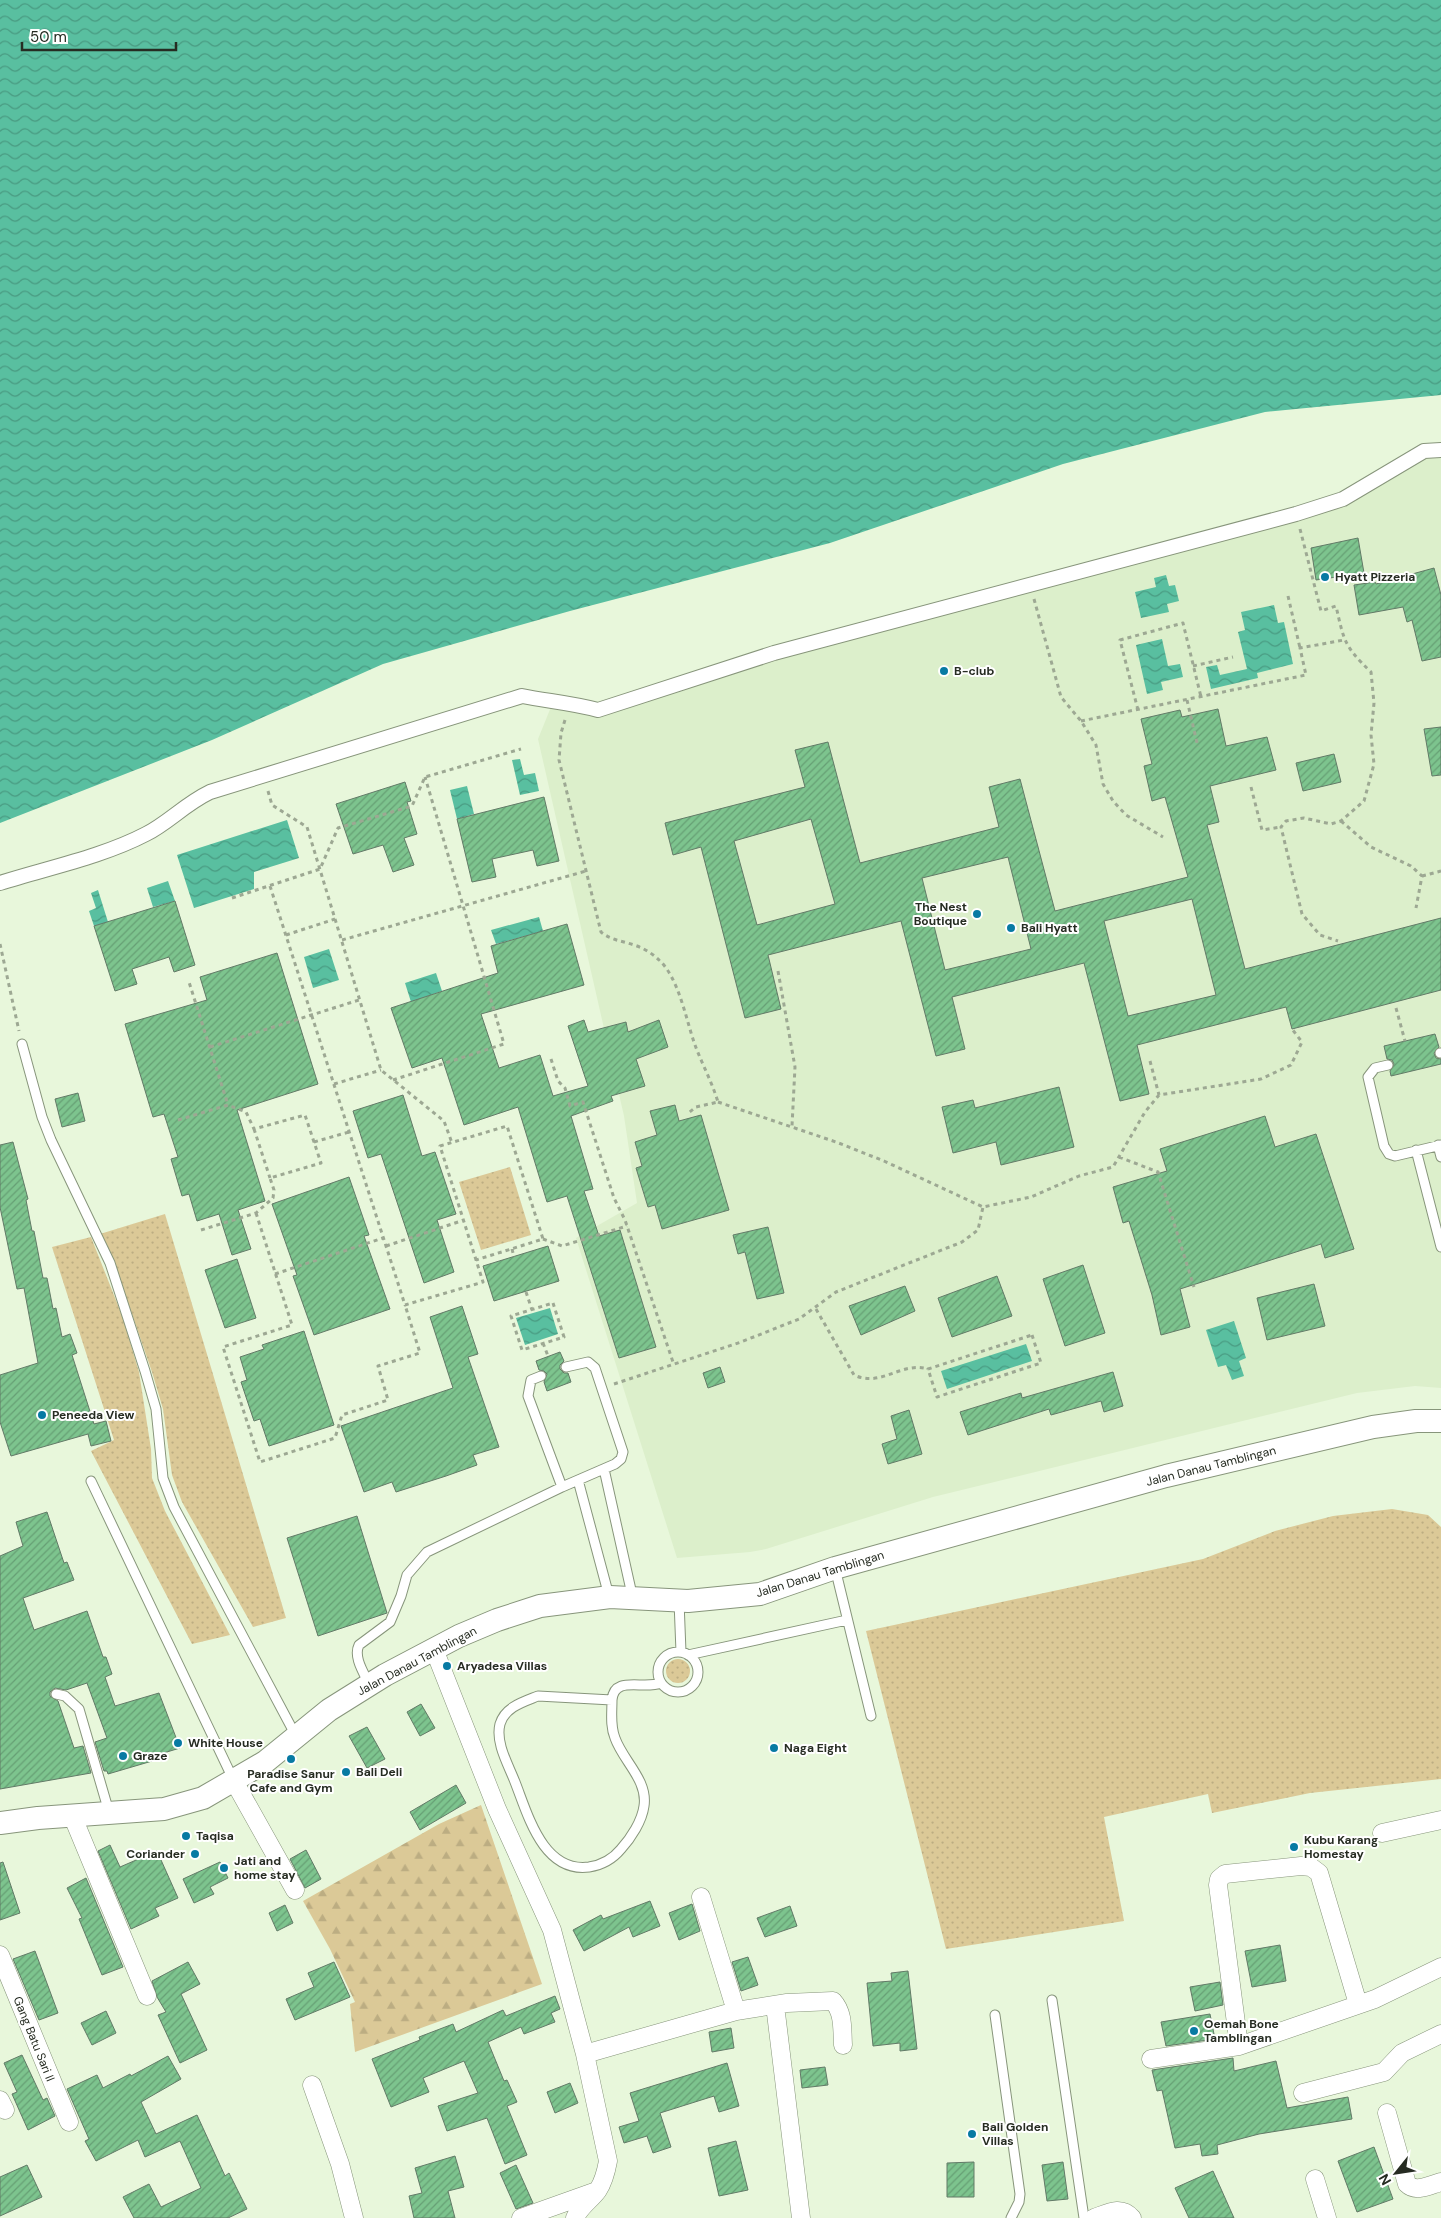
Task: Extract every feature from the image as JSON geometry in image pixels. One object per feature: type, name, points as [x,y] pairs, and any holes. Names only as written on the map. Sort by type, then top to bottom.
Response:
[{"type":"street","points":[[0,883],[120,846],[147,834],[191,801],[210,792],[522,696],[553,702],[572,703],[598,710],[774,653],[1296,514],[1343,499],[1424,451],[1441,450]]},
{"type":"street","name":"Jalan Danau Tamblingan","points":[[0,1824],[72,1815],[164,1809],[181,1806],[203,1798],[264,1762],[329,1710],[370,1684],[434,1649],[497,1620],[540,1606],[610,1597],[679,1601],[760,1594],[835,1568],[1166,1476],[1373,1427],[1416,1421],[1441,1421]]},
{"type":"street","points":[[434,1649],[497,1809],[552,1930],[585,2054],[608,2161],[606,2177],[597,2192],[578,2212],[575,2218]]},
{"type":"street","points":[[234,1781],[295,1890]]},
{"type":"street","points":[[72,1815],[147,1996]]},
{"type":"street","points":[[1382,1833],[1441,1820]]},
{"type":"street","points":[[1239,2046],[1218,1885],[1219,1879],[1225,1874],[1301,1866],[1311,1867],[1320,1873],[1358,2004]]},
{"type":"street","points":[[701,1897],[736,2011]]},
{"type":"street","name":"Gang Batu Sari II","points":[[0,1955],[69,2122]]},
{"type":"street","points":[[1151,2059],[1239,2046],[1375,1999],[1441,1967]]},
{"type":"street","points":[[585,2054],[736,2011],[775,2005],[833,2001],[838,2006],[842,2018],[843,2045]]},
{"type":"street","points":[[775,2005],[801,2218]]},
{"type":"street","points":[[1303,2093],[1384,2072],[1402,2052],[1441,2034]]},
{"type":"street","points":[[312,2085],[340,2164],[354,2218]]},
{"type":"street","points":[[1388,2113],[1407,2184],[1410,2187],[1418,2188],[1441,2182]]},
{"type":"street","points":[[1315,2179],[1327,2218]]},
{"type":"street","points":[[521,2218],[597,2192]]},
{"type":"street","points":[[1094,2218],[1117,2210],[1125,2212],[1132,2218]]},
{"type":"lane","points":[[22,1044],[42,1117],[51,1140],[110,1263],[146,1371],[156,1410],[163,1478],[174,1507],[296,1736]]},
{"type":"lane","points":[[1388,1065],[1375,1068],[1368,1077],[1384,1146],[1389,1154],[1395,1156],[1440,1145],[1441,1157]]},
{"type":"lane","points":[[1416,1150],[1441,1247]]},
{"type":"lane","points":[[370,1684],[358,1659],[356,1650],[359,1645],[390,1622],[401,1596],[406,1575],[427,1552],[562,1487],[604,1469],[621,1459],[624,1452],[595,1368],[588,1362],[566,1367]]},
{"type":"lane","points":[[541,1376],[531,1380],[528,1396],[562,1487]]},
{"type":"lane","points":[[604,1469],[633,1599]]},
{"type":"lane","points":[[578,1480],[610,1597]]},
{"type":"lane","points":[[91,1481],[234,1781]]},
{"type":"lane","points":[[835,1568],[871,1716]]},
{"type":"lane","points":[[679,1601],[685,1654],[697,1668],[695,1683],[689,1688],[674,1691],[661,1683],[658,1676],[661,1661],[666,1655],[685,1654],[847,1620]]},
{"type":"lane","points":[[612,1700],[538,1696],[513,1705],[500,1724],[500,1745],[535,1832],[546,1848],[561,1861],[581,1868],[600,1865],[616,1856],[630,1839],[644,1809],[645,1798],[641,1785],[613,1734],[612,1692],[621,1685],[654,1686],[661,1683]]},
{"type":"lane","points":[[56,1694],[65,1696],[79,1710],[109,1812]]},
{"type":"lane","points":[[1052,2000],[1084,2218]]},
{"type":"lane","points":[[995,2015],[1020,2194],[1019,2202],[1011,2218]]},
{"type":"path","points":[[1251,788],[1262,830],[1281,827],[1286,820],[1304,818],[1331,824],[1341,821],[1364,801],[1374,764],[1371,735],[1374,703],[1371,672],[1353,655],[1344,640],[1336,606],[1320,611],[1296,514]]},
{"type":"path","points":[[1029,584],[1061,697],[1082,721],[1096,745],[1103,784],[1113,801],[1126,815],[1163,837]]},
{"type":"path","points":[[1082,721],[1306,675],[1288,596]]},
{"type":"path","points":[[1138,710],[1120,640],[1183,623],[1201,697]]},
{"type":"path","points":[[1300,648],[1344,640]]},
{"type":"path","points":[[1194,666],[1233,657]]},
{"type":"path","points":[[1187,700],[1198,747]]},
{"type":"path","points":[[572,703],[560,733],[559,760],[602,932],[608,938],[637,946],[650,953],[669,972],[695,1046],[711,1080],[718,1102]]},
{"type":"path","points":[[424,777],[521,748]]},
{"type":"path","points":[[263,775],[272,805],[307,827],[380,1070],[444,1121],[452,1142]]},
{"type":"path","points":[[232,898],[320,869],[338,828],[412,806],[424,777]]},
{"type":"path","points":[[393,1080],[504,1044],[424,777]]},
{"type":"path","points":[[1341,821],[1371,847],[1411,866],[1422,876]]},
{"type":"path","points":[[1281,827],[1302,914],[1320,935],[1338,941]]},
{"type":"path","points":[[342,940],[586,871]]},
{"type":"path","points":[[1422,876],[1441,871]]},
{"type":"path","points":[[1416,908],[1422,876]]},
{"type":"path","points":[[256,1213],[292,1325],[223,1347],[260,1462],[335,1438],[342,1415],[388,1400],[378,1366],[420,1352],[270,886]]},
{"type":"path","points":[[286,935],[335,919]]},
{"type":"path","points":[[0,944],[22,1044]]},
{"type":"path","points":[[778,971],[795,1067],[792,1126]]},
{"type":"path","points":[[189,982],[228,1105]]},
{"type":"path","points":[[210,1047],[359,1000]]},
{"type":"path","points":[[1396,1008],[1405,1041]]},
{"type":"path","points":[[687,1114],[696,1107],[718,1102],[792,1126],[884,1161],[983,1207],[1031,1198],[1080,1176],[1112,1167],[1145,1112],[1159,1095],[1218,1085],[1246,1083],[1261,1079],[1291,1065],[1302,1042],[1292,1029]]},
{"type":"path","points":[[551,1059],[558,1081],[565,1088],[570,1106],[583,1102],[614,1198],[628,1226],[674,1365]]},
{"type":"path","points":[[1150,1061],[1159,1095]]},
{"type":"path","points":[[334,1084],[380,1070]]},
{"type":"path","points":[[178,1120],[228,1105],[246,1112],[254,1129],[274,1190],[273,1198],[256,1213],[201,1230]]},
{"type":"path","points":[[254,1129],[305,1115],[321,1163],[270,1178]]},
{"type":"path","points":[[405,1305],[483,1282],[440,1146],[507,1126],[543,1239]]},
{"type":"path","points":[[314,1142],[349,1132]]},
{"type":"path","points":[[1119,1157],[1158,1172],[1194,1287]]},
{"type":"path","points":[[602,1389],[741,1342],[799,1319],[816,1309],[836,1292],[962,1242],[978,1230],[983,1207]]},
{"type":"path","points":[[386,1246],[464,1220]]},
{"type":"path","points":[[476,1260],[543,1239],[562,1246],[628,1226]]},
{"type":"path","points":[[275,1274],[383,1238]]},
{"type":"path","points":[[512,1249],[514,1257]]},
{"type":"path","points":[[526,1292],[532,1310]]},
{"type":"path","points":[[553,1303],[564,1336],[544,1343],[522,1350],[511,1316],[553,1303]]},
{"type":"path","points":[[816,1309],[854,1375],[864,1380],[877,1379],[909,1368],[921,1367],[928,1369],[1032,1335],[1041,1363],[937,1397],[928,1369]]},
{"type":"path","points":[[544,1343],[548,1356]]},
{"type":"shaded area","name":"Bali Hyatt","points":[[1441,450],[1441,1388],[1415,1386],[1357,1393],[933,1497],[766,1549],[677,1558],[576,1238],[637,1203],[624,1116],[538,739],[553,702],[598,710],[1296,514]]},
{"type":"green space","points":[[510,1167],[531,1235],[481,1250],[459,1182]]},
{"type":"green space","points":[[165,1214],[286,1618],[253,1627],[182,1502],[172,1475],[163,1409],[152,1372],[114,1262],[100,1234]]},
{"type":"green space","points":[[91,1237],[123,1318],[139,1372],[151,1449],[152,1478],[165,1511],[230,1635],[192,1644],[91,1451],[114,1440],[52,1247]]},
{"type":"green space","points":[[1392,1509],[1428,1515],[1441,1527],[1441,1779],[1310,1793],[1212,1813],[1208,1794],[1104,1817],[1124,1921],[946,1949],[866,1631],[1203,1559],[1275,1531],[1333,1516]]},
{"type":"green space","points":[[678,1659],[687,1662],[690,1671],[687,1680],[678,1683],[669,1680],[666,1671],[669,1662]]},
{"type":"green space","points":[[481,1805],[542,1984],[355,2052],[350,2004],[355,2002],[330,1949],[303,1901],[439,1824]]},
{"type":"water","points":[[0,0],[1441,0],[1441,395],[1265,412],[1063,464],[830,543],[570,611],[383,664],[212,740],[0,823]]},
{"type":"water","points":[[1166,575],[1169,586],[1175,585],[1179,601],[1167,604],[1169,612],[1141,618],[1135,592],[1156,587],[1154,578]]},
{"type":"water","points":[[1274,605],[1278,623],[1284,622],[1293,664],[1257,673],[1258,678],[1211,689],[1206,667],[1217,665],[1220,675],[1247,669],[1238,632],[1245,630],[1241,612]]},
{"type":"water","points":[[1162,639],[1168,666],[1180,664],[1183,677],[1161,682],[1163,690],[1147,694],[1136,645]]},
{"type":"water","points":[[520,759],[524,775],[535,773],[539,791],[520,795],[512,760]]},
{"type":"water","points":[[467,786],[474,814],[457,819],[450,790]]},
{"type":"water","points":[[287,820],[299,858],[254,872],[254,889],[194,908],[177,855]]},
{"type":"water","points":[[168,881],[175,901],[153,907],[147,888]]},
{"type":"water","points":[[98,890],[108,922],[94,926],[89,911],[96,908],[91,893]]},
{"type":"water","points":[[539,917],[543,931],[496,944],[491,930]]},
{"type":"water","points":[[329,949],[339,980],[313,988],[304,957]]},
{"type":"water","points":[[436,973],[442,991],[411,1002],[405,983]]},
{"type":"water","points":[[550,1308],[558,1334],[525,1345],[516,1318]]},
{"type":"water","points":[[1234,1321],[1246,1358],[1239,1361],[1244,1376],[1232,1380],[1226,1365],[1218,1367],[1206,1330]]},
{"type":"water","points":[[1026,1344],[1032,1361],[947,1389],[941,1371]]},
{"type":"building","name":"Hyatt Pizzeria","points":[[1358,538],[1364,573],[1316,580],[1311,548]]},
{"type":"building","points":[[1434,568],[1441,595],[1441,657],[1422,661],[1412,620],[1407,622],[1403,607],[1359,615],[1354,585],[1375,582],[1376,584]]},
{"type":"building","points":[[1218,709],[1226,746],[1267,737],[1276,770],[1210,786],[1219,822],[1207,825],[1245,969],[1441,918],[1441,990],[1292,1029],[1286,1007],[1137,1045],[1149,1094],[1120,1101],[1084,963],[952,997],[965,1049],[936,1056],[901,921],[768,955],[781,1009],[745,1018],[701,847],[673,855],[665,823],[805,787],[795,750],[828,742],[860,863],[999,827],[989,787],[1020,779],[1055,911],[1188,877],[1165,797],[1152,801],[1144,766],[1152,764],[1141,719],[1180,710],[1182,717]],"holes":[[[811,819],[835,904],[757,925],[734,841]],[[1008,857],[1031,949],[945,970],[922,878]],[[1192,899],[1216,995],[1128,1016],[1104,921]]]},
{"type":"building","points":[[1441,727],[1441,775],[1432,776],[1424,729]]},
{"type":"building","points":[[1334,754],[1341,782],[1303,791],[1296,763]]},
{"type":"building","points":[[405,782],[411,801],[407,802],[417,834],[404,838],[414,865],[393,872],[383,845],[353,854],[336,804]]},
{"type":"building","points":[[544,797],[559,861],[537,866],[533,850],[492,859],[496,877],[472,882],[457,819]]},
{"type":"building","points":[[175,901],[195,965],[174,972],[169,957],[132,969],[137,984],[115,991],[94,926]]},
{"type":"building","points":[[567,924],[584,985],[481,1014],[499,1068],[540,1055],[553,1096],[588,1086],[568,1026],[584,1020],[588,1032],[626,1022],[628,1032],[659,1020],[668,1047],[636,1059],[645,1086],[611,1096],[613,1101],[571,1116],[593,1189],[584,1191],[599,1236],[620,1230],[656,1347],[619,1358],[567,1196],[547,1202],[518,1107],[464,1125],[442,1058],[412,1068],[391,1008],[498,973],[491,946]]},
{"type":"building","points":[[277,953],[318,1084],[237,1110],[265,1201],[238,1210],[251,1249],[232,1255],[219,1214],[197,1221],[189,1194],[182,1196],[171,1159],[178,1157],[164,1114],[153,1117],[125,1024],[207,1000],[200,977]]},
{"type":"building","points":[[1435,1034],[1439,1047],[1434,1053],[1436,1058],[1441,1059],[1441,1064],[1391,1076],[1390,1071],[1394,1064],[1392,1060],[1387,1059],[1384,1046]]},
{"type":"building","points":[[1059,1087],[1074,1147],[1001,1165],[996,1142],[953,1153],[942,1107],[973,1100],[975,1108]]},
{"type":"building","points":[[78,1093],[85,1121],[62,1127],[55,1099]]},
{"type":"building","points":[[403,1095],[422,1156],[435,1152],[456,1214],[437,1220],[454,1272],[424,1283],[381,1154],[368,1158],[353,1111]]},
{"type":"building","points":[[675,1105],[679,1121],[701,1115],[729,1210],[662,1229],[655,1205],[648,1207],[636,1168],[642,1166],[635,1142],[657,1135],[650,1111]]},
{"type":"building","points":[[1265,1116],[1275,1147],[1316,1134],[1354,1249],[1325,1258],[1321,1244],[1180,1289],[1190,1327],[1161,1335],[1152,1295],[1129,1221],[1123,1223],[1113,1187],[1167,1171],[1160,1149]]},
{"type":"building","points":[[13,1142],[28,1199],[26,1200],[43,1278],[47,1278],[53,1309],[56,1308],[62,1337],[70,1334],[77,1353],[72,1355],[94,1424],[106,1421],[111,1441],[91,1446],[88,1434],[11,1456],[0,1422],[0,1375],[38,1363],[24,1288],[17,1289],[0,1207],[0,1145]]},
{"type":"building","points":[[349,1177],[369,1235],[364,1236],[390,1309],[314,1335],[293,1276],[297,1275],[272,1204]]},
{"type":"building","points":[[768,1227],[784,1293],[757,1299],[745,1252],[738,1254],[733,1235]]},
{"type":"building","points":[[548,1246],[559,1281],[494,1301],[483,1266]]},
{"type":"building","points":[[237,1259],[256,1318],[225,1328],[205,1270]]},
{"type":"building","points":[[1083,1265],[1105,1333],[1065,1346],[1043,1279]]},
{"type":"building","points":[[997,1276],[1012,1316],[952,1337],[938,1298]]},
{"type":"building","points":[[1314,1284],[1325,1326],[1267,1340],[1257,1298]]},
{"type":"building","points":[[905,1286],[915,1311],[861,1335],[849,1306]]},
{"type":"building","points":[[462,1306],[478,1354],[468,1357],[499,1447],[473,1455],[477,1465],[446,1476],[396,1492],[392,1482],[364,1492],[341,1426],[453,1388],[430,1317]]},
{"type":"building","points":[[304,1331],[334,1425],[269,1446],[260,1419],[254,1421],[241,1382],[247,1380],[240,1357],[264,1349],[262,1345]]},
{"type":"building","points":[[560,1352],[564,1361],[560,1365],[560,1369],[564,1373],[568,1373],[571,1382],[547,1391],[544,1382],[547,1374],[539,1370],[536,1361]]},
{"type":"building","points":[[720,1367],[725,1382],[708,1388],[703,1373]]},
{"type":"building","points":[[1113,1372],[1123,1406],[1104,1412],[1101,1401],[1051,1415],[1049,1409],[968,1435],[960,1412],[1021,1393],[1022,1398]]},
{"type":"building","points":[[909,1410],[922,1454],[888,1464],[882,1444],[897,1439],[891,1416]]},
{"type":"building","points":[[47,1512],[64,1563],[67,1562],[74,1580],[23,1598],[34,1630],[87,1611],[103,1657],[106,1657],[112,1674],[105,1677],[115,1706],[159,1693],[180,1748],[157,1755],[159,1759],[108,1774],[107,1771],[104,1771],[95,1742],[107,1738],[87,1683],[66,1690],[55,1688],[50,1692],[50,1696],[58,1701],[74,1748],[83,1746],[91,1773],[0,1789],[0,1556],[23,1546],[16,1522]]},
{"type":"building","points":[[357,1516],[387,1613],[318,1636],[287,1538]]},
{"type":"building","points":[[421,1704],[435,1728],[420,1736],[407,1712]]},
{"type":"building","points":[[367,1727],[385,1759],[367,1768],[349,1736]]},
{"type":"building","points":[[456,1785],[466,1803],[420,1830],[410,1812]]},
{"type":"building","points":[[110,1845],[120,1867],[157,1851],[178,1898],[155,1908],[159,1916],[131,1929],[98,1851]]},
{"type":"building","points":[[306,1850],[321,1879],[305,1888],[290,1859]]},
{"type":"building","points":[[3,1862],[20,1913],[0,1920],[0,1863]]},
{"type":"building","points":[[220,1862],[228,1878],[210,1887],[214,1894],[194,1903],[183,1879]]},
{"type":"building","points":[[86,1878],[123,1967],[102,1975],[79,1919],[82,1918],[67,1888]]},
{"type":"building","points":[[650,1901],[660,1926],[633,1937],[629,1927],[584,1951],[573,1930],[601,1915],[603,1919]]},
{"type":"building","points":[[692,1904],[700,1931],[679,1940],[669,1913]]},
{"type":"building","points":[[285,1905],[293,1923],[277,1931],[269,1913]]},
{"type":"building","points":[[790,1906],[797,1926],[765,1937],[757,1918]]},
{"type":"building","points":[[1280,1945],[1286,1981],[1252,1987],[1245,1951]]},
{"type":"building","points":[[35,1951],[58,2013],[39,2020],[13,1959]]},
{"type":"building","points":[[748,1957],[758,1985],[741,1991],[732,1962]]},
{"type":"building","points":[[188,1962],[200,1984],[181,1994],[207,2050],[180,2063],[158,2015],[166,2012],[157,1997],[152,1981]]},
{"type":"building","points":[[334,1962],[350,1997],[295,2020],[286,1999],[314,1987],[308,1973]]},
{"type":"building","points":[[908,1971],[917,2049],[900,2051],[900,2043],[873,2046],[867,1983],[892,1981],[891,1973]]},
{"type":"building","points":[[1220,1982],[1223,2005],[1195,2011],[1190,1987]]},
{"type":"building","points":[[555,1996],[560,2009],[551,2013],[555,2022],[524,2034],[521,2027],[488,2042],[504,2081],[507,2080],[517,2102],[507,2106],[527,2155],[505,2164],[487,2118],[447,2131],[438,2106],[478,2093],[464,2061],[423,2078],[429,2092],[391,2107],[372,2059],[420,2040],[419,2037],[453,2024],[456,2032],[503,2010],[506,2016]]},
{"type":"building","points":[[106,2011],[116,2033],[92,2045],[81,2023]]},
{"type":"building","points":[[1210,2014],[1215,2039],[1166,2046],[1161,2022]]},
{"type":"building","points":[[731,2028],[734,2048],[712,2052],[709,2032]]},
{"type":"building","points":[[22,2055],[43,2100],[47,2098],[55,2116],[28,2130],[12,2094],[17,2092],[4,2063]]},
{"type":"building","points":[[168,2056],[181,2079],[141,2102],[156,2134],[197,2115],[225,2176],[229,2173],[247,2209],[228,2218],[134,2218],[123,2197],[149,2184],[161,2207],[201,2188],[180,2141],[145,2157],[138,2140],[96,2161],[85,2141],[89,2139],[67,2089],[97,2075],[103,2088],[130,2074],[131,2076]]},
{"type":"building","points":[[1233,2058],[1234,2071],[1276,2061],[1287,2108],[1348,2097],[1352,2119],[1259,2134],[1217,2145],[1218,2154],[1202,2156],[1200,2144],[1175,2148],[1162,2090],[1157,2091],[1152,2070]]},
{"type":"building","points":[[727,2063],[739,2106],[719,2112],[714,2096],[660,2113],[671,2147],[653,2153],[647,2136],[624,2143],[619,2127],[639,2121],[630,2093]]},
{"type":"building","points":[[825,2067],[828,2085],[802,2088],[800,2070]]},
{"type":"building","points":[[570,2083],[578,2103],[555,2113],[547,2092]]},
{"type":"building","points":[[736,2141],[748,2190],[719,2196],[708,2148]]},
{"type":"building","points":[[1374,2147],[1393,2199],[1357,2212],[1338,2161]]},
{"type":"building","points":[[455,2156],[464,2187],[448,2191],[455,2218],[414,2218],[409,2196],[422,2193],[415,2168]]},
{"type":"building","points":[[974,2162],[974,2197],[947,2197],[947,2163]]},
{"type":"building","points":[[1063,2162],[1068,2199],[1047,2201],[1042,2165]]},
{"type":"building","points":[[27,2165],[42,2197],[0,2216],[0,2177]]},
{"type":"building","points":[[516,2165],[533,2203],[516,2209],[500,2173]]},
{"type":"building","points":[[1213,2171],[1234,2218],[1189,2218],[1175,2188]]},
{"type":"place","name":"Hyatt Pizzeria","points":[[1325,577]]},
{"type":"place","name":"B-club","points":[[944,671]]},
{"type":"place","name":"The Nest Boutique","points":[[977,914]]},
{"type":"place","name":"Bali Hyatt","points":[[1011,928]]},
{"type":"place","name":"Peneeda View","points":[[42,1415]]},
{"type":"place","name":"Aryadesa Villas","points":[[447,1666]]},
{"type":"place","name":"White House","points":[[178,1743]]},
{"type":"place","name":"Naga Eight","points":[[774,1748]]},
{"type":"place","name":"Graze","points":[[123,1756]]},
{"type":"place","name":"Paradise Sanur Cafe and Gym","points":[[291,1759]]},
{"type":"place","name":"Bali Deli","points":[[346,1772]]},
{"type":"place","name":"Taqisa","points":[[186,1836]]},
{"type":"place","name":"Kubu Karang Homestay","points":[[1294,1847]]},
{"type":"place","name":"Coriander","points":[[195,1854]]},
{"type":"place","name":"Jati and home stay","points":[[224,1868]]},
{"type":"place","name":"Oemah Bone Tamblingan","points":[[1194,2031]]},
{"type":"place","name":"Bali Golden Villas","points":[[972,2134]]}]
